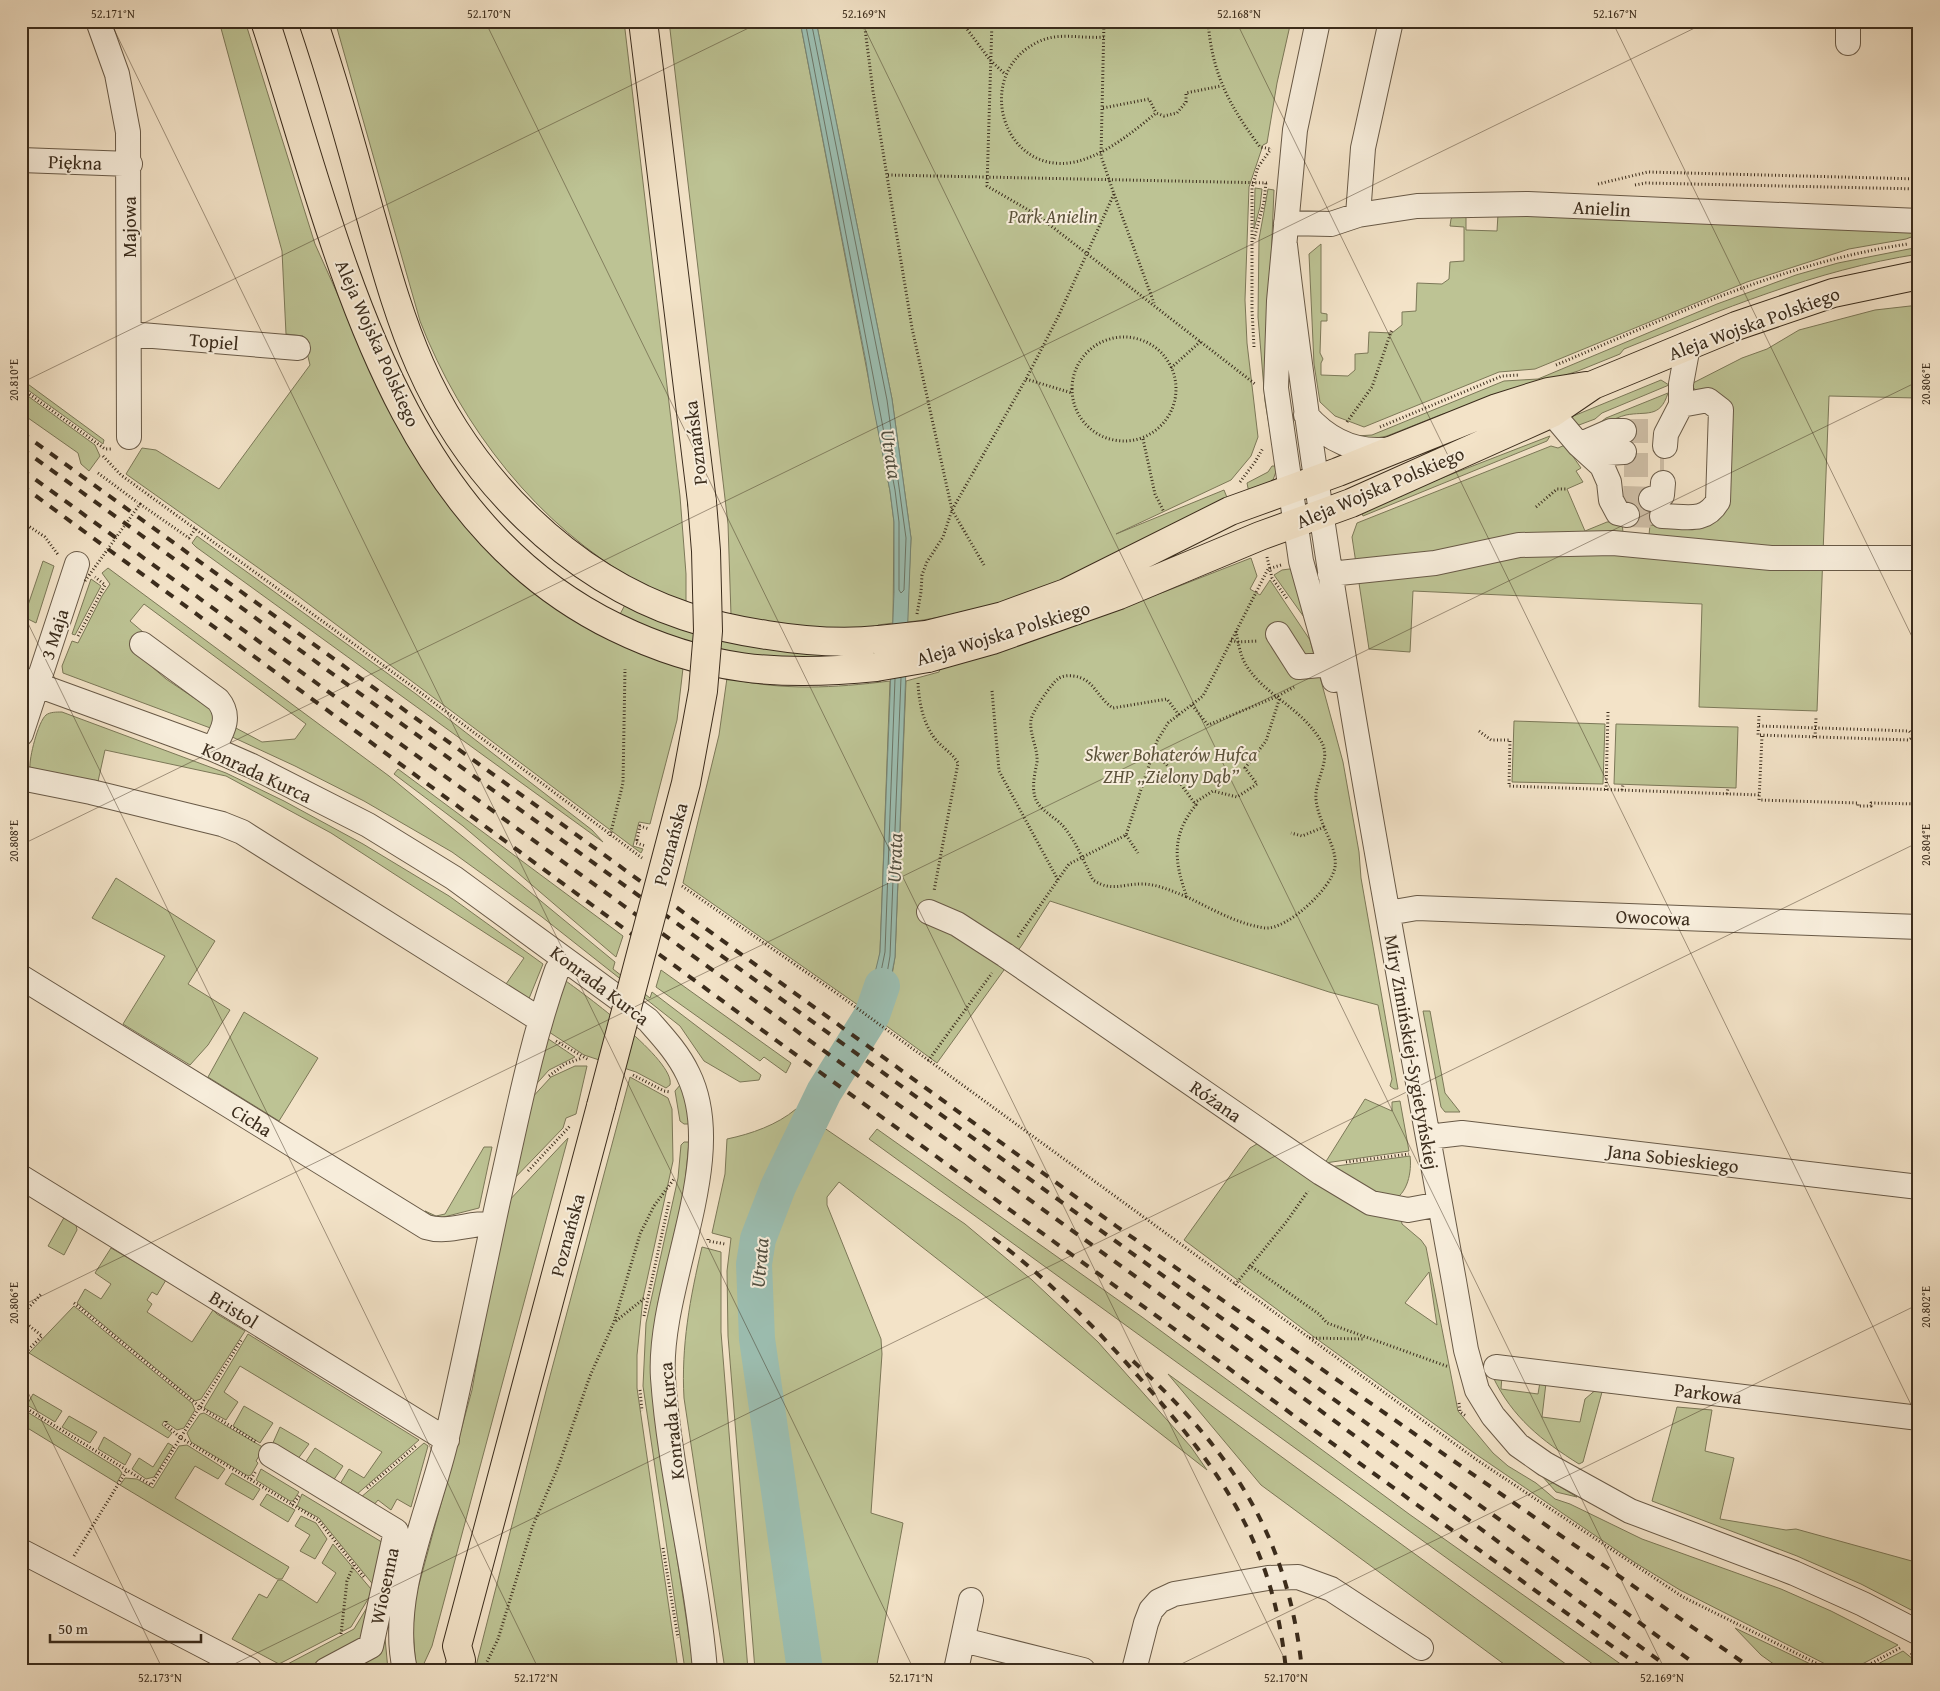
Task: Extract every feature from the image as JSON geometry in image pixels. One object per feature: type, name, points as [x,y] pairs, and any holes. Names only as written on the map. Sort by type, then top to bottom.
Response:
[{"type":"main road","name":"Aleja Wojska Polskiego","points":[[265,21],[324,214],[375,345],[410,421],[447,482],[480,524],[522,565],[583,611],[654,644],[696,658],[762,671],[828,672],[876,667],[1002,616],[1066,593],[1206,522],[1497,408],[1548,392],[1593,385]]},
{"type":"main road","name":"Aleja Wojska Polskiego","points":[[313,21],[407,333],[421,367],[450,422],[473,456],[500,489],[548,536],[590,569],[636,595],[683,615],[720,626],[780,637],[820,642],[879,640],[922,648],[992,640],[1120,595],[1295,523],[1351,504],[1552,413],[1593,385],[1688,346],[1802,302],[1862,286],[1919,275]]},
{"type":"main road","name":"Poznańska","points":[[439,1670],[446,1654],[458,1658],[631,987],[686,783],[702,698],[708,632],[706,551],[702,502],[643,21]]},
{"type":"street","name":"Majowa","points":[[98,21],[117,74],[124,102],[130,164],[129,437]]},
{"type":"street","name":"Miry Zimińskiej-Sygietyńskiej","points":[[1318,21],[1295,130],[1279,301],[1276,388],[1295,523],[1310,599],[1319,666],[1359,754]]},
{"type":"street","points":[[1358,215],[1363,148],[1391,21]]},
{"type":"street","name":"Piękna","points":[[21,160],[130,164]]},
{"type":"street","name":"Anielin","points":[[1286,234],[1330,224],[1358,215],[1417,206],[1528,204],[1919,221]]},
{"type":"street","name":"Miry Zimińskiej-Sygietyńskiej","points":[[1286,234],[1315,480],[1359,754],[1388,913],[1421,1145],[1440,1204],[1460,1359],[1493,1416],[1518,1444],[1545,1464],[1630,1511],[1794,1573],[1863,1604],[1912,1639]]},
{"type":"street","name":"Topiel","points":[[129,334],[298,348]]},
{"type":"street","points":[[1661,438],[1681,405],[1681,384],[1688,346]]},
{"type":"street","points":[[1655,501],[1703,517],[1710,513],[1718,501],[1721,410],[1708,400],[1681,405]]},
{"type":"street","points":[[1552,413],[1612,466]]},
{"type":"street","points":[[1306,414],[1323,432],[1345,444],[1370,450],[1395,449]]},
{"type":"street","points":[[1330,574],[1435,563],[1519,545],[1613,543],[1771,558],[1919,558]]},
{"type":"street","name":"3 Maja","points":[[21,734],[30,682],[75,569]]},
{"type":"street","points":[[1278,634],[1296,664],[1302,668],[1319,666]]},
{"type":"street","points":[[142,644],[218,700],[225,708],[226,718],[224,727],[213,749]]},
{"type":"street","name":"Konrada Kurca","points":[[30,682],[213,749],[252,766],[368,825],[454,878],[648,1020],[671,1046],[689,1075],[698,1106],[700,1155],[698,1181],[668,1309],[663,1376],[705,1670]]},
{"type":"street","points":[[21,778],[91,792],[222,824],[242,832],[539,1019]]},
{"type":"street","name":"Owocowa","points":[[1388,913],[1417,908],[1919,927]]},
{"type":"street","name":"Różana","points":[[929,912],[957,924],[1005,955],[1328,1168],[1371,1203],[1408,1210],[1440,1204]]},
{"type":"street","points":[[405,1670],[401,1634],[415,1543],[435,1440],[493,1224],[520,1095],[539,1019],[557,970]]},
{"type":"street","name":"Cicha","points":[[21,977],[426,1227],[440,1230],[479,1223],[493,1224]]},
{"type":"street","name":"Jana Sobieskiego","points":[[1421,1145],[1462,1133],[1919,1188]]},
{"type":"street","name":"Bristol","points":[[21,1177],[435,1440]]},
{"type":"street","name":"Parkowa","points":[[1496,1367],[1919,1418]]},
{"type":"street","name":"Wiosenna","points":[[265,1450],[396,1531],[371,1646],[326,1670]]},
{"type":"street","points":[[21,1551],[250,1670]]},
{"type":"street","points":[[1134,1670],[1146,1623],[1159,1600],[1174,1594],[1268,1578],[1298,1577],[1331,1588],[1422,1648]]},
{"type":"street","points":[[956,1670],[972,1600]]},
{"type":"street","points":[[962,1640],[1083,1670]]},
{"type":"path","points":[[864,21],[873,91],[912,328],[952,510],[984,565]]},
{"type":"path","points":[[960,21],[990,60],[1005,74]]},
{"type":"path","points":[[992,21],[987,186],[1037,215],[1258,386]]},
{"type":"path","points":[[1104,21],[1101,152],[1108,179],[1154,304]]},
{"type":"path","points":[[1208,21],[1214,66],[1221,86],[1260,147],[1272,149]]},
{"type":"path","points":[[1104,38],[1060,36],[1041,40],[1018,56],[1005,74],[1000,102],[1006,125],[1016,141],[1033,156],[1052,162],[1074,162],[1101,152],[1138,128],[1156,113],[1173,115],[1182,109],[1186,102],[1186,93],[1221,86]]},
{"type":"path","points":[[1102,108],[1149,99],[1156,113]]},
{"type":"path","points":[[1272,149],[1272,155]]},
{"type":"path","points":[[1267,176],[1264,202],[1253,242],[1251,229],[1253,182],[1262,161],[1272,149]]},
{"type":"path","points":[[1604,182],[1648,172],[1919,179]]},
{"type":"path","points":[[888,174],[1274,183]]},
{"type":"path","points":[[1626,187],[1646,183],[1919,189]]},
{"type":"path","points":[[1595,189],[1601,190]]},
{"type":"path","points":[[929,912],[958,763],[953,755],[931,733],[923,715],[919,694],[922,648],[922,575],[926,562],[943,536],[952,510],[1026,379],[1114,194]]},
{"type":"path","points":[[1554,366],[1797,269],[1839,257],[1912,244]]},
{"type":"path","points":[[1348,427],[1343,425],[1364,401],[1372,387],[1392,329]]},
{"type":"path","points":[[1118,337],[1140,339],[1161,352],[1171,368],[1178,391],[1174,408],[1165,422],[1153,434],[1143,439],[1116,442],[1102,437],[1087,427],[1076,409],[1072,393],[1072,381],[1082,358],[1096,345],[1105,340],[1118,337]]},
{"type":"path","points":[[1171,368],[1201,341]]},
{"type":"path","points":[[1378,428],[1502,376],[1526,374]]},
{"type":"path","points":[[1026,379],[1072,393]]},
{"type":"path","points":[[21,388],[106,449]]},
{"type":"path","points":[[1143,439],[1155,494],[1164,512]]},
{"type":"path","points":[[104,456],[121,475],[413,687],[610,836],[650,864]]},
{"type":"path","points":[[98,473],[189,538],[196,528]]},
{"type":"path","points":[[1536,507],[1558,489],[1566,489]]},
{"type":"path","points":[[21,521],[45,538],[75,569],[138,503]]},
{"type":"path","points":[[928,1061],[1069,864],[1126,835],[1153,754],[1168,724],[1203,696],[1268,569],[1272,578],[1292,606]]},
{"type":"path","points":[[76,639],[105,585],[99,580]]},
{"type":"path","points":[[1178,715],[1167,699],[1113,708],[1104,702],[1092,684],[1083,678],[1070,675],[1058,678],[1031,720],[1037,762],[1034,770],[1034,793],[1041,808],[1062,825],[1071,836],[1093,880],[1102,885],[1112,888],[1141,884],[1152,885],[1187,897],[1237,921],[1267,928],[1288,921],[1307,906],[1332,875],[1335,866],[1334,852],[1319,815],[1316,794],[1326,758],[1322,743],[1311,726],[1279,697],[1266,688],[1245,664],[1236,631]]},
{"type":"path","points":[[1192,705],[1208,725],[1279,697],[1312,675],[1319,666]]},
{"type":"path","points":[[610,836],[623,783],[625,669]]},
{"type":"path","points":[[992,691],[999,771],[1058,880]]},
{"type":"path","points":[[1194,803],[1213,791],[1237,797],[1257,784],[1245,768],[1266,741],[1279,697]]},
{"type":"path","points":[[1606,790],[1608,712]]},
{"type":"path","points":[[1759,716],[1758,735],[1762,736],[1908,740],[1914,736],[1919,736]]},
{"type":"path","points":[[1815,738],[1816,718]]},
{"type":"path","points":[[1759,726],[1909,731],[1914,736]]},
{"type":"path","points":[[1479,731],[1491,740],[1510,740],[1511,766],[1509,786],[1760,795]]},
{"type":"path","points":[[1762,736],[1760,800],[1858,803],[1858,806],[1871,806],[1871,803],[1919,804]]},
{"type":"path","points":[[1153,754],[1166,764],[1196,805],[1181,826],[1177,844],[1178,871],[1187,897]]},
{"type":"path","points":[[1622,785],[1622,790]]},
{"type":"path","points":[[1728,788],[1728,794]]},
{"type":"path","points":[[650,828],[640,826],[636,843],[651,847]]},
{"type":"path","points":[[1291,833],[1302,836],[1324,827]]},
{"type":"path","points":[[1126,835],[1138,853]]},
{"type":"path","points":[[674,880],[839,995],[1477,1460],[1653,1578],[1721,1617],[1830,1670]]},
{"type":"path","points":[[553,1039],[582,1058]]},
{"type":"path","points":[[635,1075],[664,1091],[671,1092]]},
{"type":"path","points":[[524,1175],[576,1120]]},
{"type":"path","points":[[1234,1284],[1287,1221],[1328,1168],[1421,1145]]},
{"type":"path","points":[[483,1670],[498,1640],[532,1528],[558,1468],[590,1376],[614,1322],[643,1227],[654,1206],[674,1179]]},
{"type":"path","points":[[708,1241],[725,1244]]},
{"type":"path","points":[[1249,1265],[1319,1314],[1327,1323],[1368,1339],[1460,1359]]},
{"type":"path","points":[[21,1362],[28,1350],[42,1336],[21,1318],[42,1293]]},
{"type":"path","points":[[614,1322],[647,1297]]},
{"type":"path","points":[[74,1303],[200,1407],[265,1450]]},
{"type":"path","points":[[21,1404],[151,1485],[243,1338]]},
{"type":"path","points":[[1308,1338],[1368,1339]]},
{"type":"path","points":[[166,1421],[166,1425],[181,1438],[318,1520],[374,1588],[382,1590]]},
{"type":"path","points":[[363,1491],[435,1440]]},
{"type":"path","points":[[69,1562],[127,1470]]},
{"type":"path","points":[[341,1634],[347,1581],[354,1565]]},
{"type":"path","points":[[1859,1670],[1912,1639]]},
{"type":"green space","points":[[219,21],[245,21],[315,244],[386,402],[411,450],[437,489],[482,544],[544,598],[602,634],[683,668],[677,720],[650,824],[639,822],[633,846],[643,849],[641,853],[298,596],[126,474],[142,448],[156,450],[219,489],[310,365],[303,336],[286,334],[282,251]]},
{"type":"green space","points":[[335,21],[624,21],[680,496],[686,574],[686,605],[638,582],[602,559],[568,533],[536,503],[507,470],[457,399],[420,321]]},
{"type":"green space","points":[[669,21],[800,21],[890,491],[894,522],[893,623],[878,625],[878,628],[799,629],[731,615],[728,524]]},
{"type":"green space","name":"Park Anielin","points":[[816,21],[1291,21],[1277,83],[1267,143],[1263,145],[1249,187],[1245,300],[1247,343],[1258,437],[1251,456],[1231,480],[1116,534],[1224,490],[1228,500],[1028,596],[940,621],[940,617],[907,622],[911,538],[892,399]]},
{"type":"green space","points":[[1255,188],[1262,189],[1260,207],[1254,229]]},
{"type":"green space","points":[[1268,189],[1274,190],[1269,309],[1274,454],[1265,401],[1258,317],[1259,239]]},
{"type":"green space","points":[[1498,214],[1919,230],[1919,234],[1906,239],[1849,249],[1747,282],[1535,369],[1499,372],[1364,427],[1335,416],[1320,402],[1314,364],[1309,254],[1321,244],[1321,313],[1327,314],[1327,321],[1321,321],[1320,353],[1323,359],[1321,375],[1348,376],[1355,370],[1355,354],[1368,353],[1369,332],[1392,333],[1402,325],[1402,312],[1416,311],[1417,283],[1442,284],[1449,279],[1450,262],[1464,261],[1464,227],[1450,226],[1454,215],[1466,215],[1466,230],[1497,231]]},
{"type":"green space","points":[[1919,247],[1919,254],[1843,270],[1769,293],[1624,349],[1620,354],[1578,371],[1440,415],[1387,436],[1366,440],[1356,436],[1372,435],[1504,381],[1538,379],[1717,304],[1796,275],[1838,263]]},
{"type":"green space","points":[[1919,305],[1917,398],[1829,396],[1817,711],[1699,707],[1702,604],[1413,591],[1410,652],[1369,649],[1352,537],[1357,523],[1551,446],[1558,448],[1565,445],[1581,468],[1576,471],[1583,482],[1567,489],[1585,531],[1607,522],[1622,521],[1623,533],[1649,535],[1650,525],[1665,526],[1704,520],[1727,410],[1696,391],[1691,384],[1742,358],[1767,349],[1799,330],[1875,310]]},
{"type":"green space","points":[[21,379],[104,440],[103,444],[21,385]]},
{"type":"green space","points":[[1661,380],[1669,385],[1602,413],[1595,419],[1579,425],[1571,417]]},
{"type":"green space","points":[[21,391],[95,445],[100,456],[89,471],[81,464],[78,453],[21,413]]},
{"type":"green space","points":[[1668,393],[1661,407],[1656,410],[1621,416],[1589,431],[1606,418]]},
{"type":"green space","points":[[1550,436],[1547,441],[1363,516],[1361,511],[1399,495],[1401,497],[1403,493]]},
{"type":"green space","points":[[1272,466],[1278,466],[1273,480],[1249,493],[1247,483],[1268,472]]},
{"type":"green space","points":[[197,536],[416,694],[592,830],[603,842],[196,547],[192,543]]},
{"type":"green space","name":"Skwer Bohaterów Hufca ZHP „Zielony Dąb”","points":[[1251,558],[1257,576],[1250,589],[1260,595],[1270,580],[1310,640],[1343,762],[1398,1089],[1390,1086],[1392,1079],[1378,1005],[1329,992],[1050,901],[1022,945],[937,1063],[877,1019],[890,987],[895,957],[906,681],[939,672],[940,669],[1164,592]]},
{"type":"green space","points":[[43,561],[54,566],[36,623],[24,617]]},
{"type":"green space","points":[[108,568],[389,776],[615,962],[613,969],[650,998],[652,992],[761,1075],[759,1080],[740,1082],[704,1061],[680,1026],[542,917],[452,852],[364,801],[228,735],[234,727],[262,742],[295,739],[306,724],[144,604],[130,621],[143,632],[137,640],[136,653],[166,679],[212,710],[217,717],[213,729],[63,673],[62,666],[72,641],[78,643],[110,584],[102,573]]},
{"type":"green space","points":[[1297,568],[1316,634],[1274,575],[1282,570]]},
{"type":"green space","points":[[91,579],[101,586],[75,635],[72,634]]},
{"type":"green space","points":[[626,603],[861,655],[786,662],[685,644],[619,616]]},
{"type":"green space","points":[[727,678],[788,687],[828,687],[890,681],[880,952],[875,983],[865,1010],[683,883],[719,735]]},
{"type":"green space","points":[[62,712],[226,773],[284,801],[363,844],[449,896],[543,964],[528,1001],[504,987],[524,958],[331,833],[226,776],[105,750],[97,786],[30,768],[35,740],[43,719],[49,713]]},
{"type":"green space","points":[[1514,721],[1605,724],[1603,784],[1512,782]]},
{"type":"green space","points":[[1616,724],[1738,727],[1736,788],[1614,784]]},
{"type":"green space","points":[[398,769],[623,936],[616,957],[463,826],[394,774]]},
{"type":"green space","points":[[116,878],[215,941],[188,984],[230,1010],[208,1045],[190,1065],[123,1024],[165,956],[92,918]]},
{"type":"green space","points":[[661,970],[791,1063],[786,1073],[764,1057],[760,1061],[656,987]]},
{"type":"green space","points":[[563,979],[607,1012],[644,1045],[659,1060],[668,1074],[670,1085],[666,1088],[636,1072],[584,1055],[546,1030]]},
{"type":"green space","points":[[1423,1011],[1430,1011],[1445,1093],[1460,1112],[1445,1112],[1441,1107]]},
{"type":"green space","points":[[244,1012],[318,1058],[279,1121],[208,1077]]},
{"type":"green space","points":[[544,1036],[575,1057],[549,1070],[531,1090]]},
{"type":"green space","points":[[575,1066],[587,1066],[576,1114],[566,1118],[563,1128],[509,1184],[529,1101],[551,1077]]},
{"type":"green space","points":[[630,1077],[668,1098],[672,1109],[673,1161],[643,1298],[637,1355],[637,1388],[678,1670],[475,1670],[546,1391]]},
{"type":"green space","points":[[681,1084],[685,1093],[689,1124],[684,1124],[680,1121],[675,1091]]},
{"type":"green space","points":[[1365,1099],[1392,1111],[1392,1102],[1400,1101],[1409,1151],[1325,1163]]},
{"type":"green space","points":[[796,1109],[804,1114],[768,1186],[756,1215],[746,1264],[745,1299],[750,1351],[797,1670],[755,1670],[728,1336],[727,1271],[731,1238],[712,1233],[725,1174],[727,1139],[763,1128],[781,1120]]},
{"type":"green space","points":[[817,1123],[965,1224],[1032,1280],[1098,1342],[1191,1447],[1207,1470],[839,1182],[827,1197],[827,1205],[881,1339],[882,1354],[871,1513],[903,1523],[876,1670],[813,1670],[811,1641],[764,1343],[761,1298],[762,1262],[767,1236],[778,1202]]},
{"type":"green space","points":[[877,1129],[1142,1317],[1409,1514],[1629,1670],[1601,1670],[869,1139]]},
{"type":"green space","points":[[568,1138],[432,1646],[421,1670],[416,1670],[413,1630],[415,1599],[472,1390],[505,1205]]},
{"type":"green space","points":[[1262,1141],[1401,1219],[1402,1224],[1421,1240],[1426,1247],[1458,1411],[1493,1453],[1508,1466],[1536,1483],[1555,1499],[1570,1504],[1642,1539],[1781,1589],[1831,1611],[1898,1645],[1851,1670],[1837,1670],[1680,1590],[1634,1562],[1477,1455],[1184,1240],[1250,1148]],"holes":[[[1429,1272],[1437,1325],[1405,1303]]]},
{"type":"green space","points":[[684,1142],[689,1142],[684,1192],[658,1303],[661,1452],[694,1670],[685,1670],[643,1386],[646,1323],[678,1178],[681,1145]]},
{"type":"green space","points":[[484,1147],[492,1147],[479,1208],[436,1219],[425,1211],[436,1216],[445,1214]]},
{"type":"green space","points":[[1410,1156],[1408,1182],[1401,1194],[1391,1201],[1329,1167]]},
{"type":"green space","points":[[66,1214],[76,1225],[77,1230],[64,1255],[48,1246]]},
{"type":"green space","points":[[702,1247],[721,1252],[721,1332],[748,1670],[725,1670],[684,1398],[683,1379],[687,1322]]},
{"type":"green space","points":[[111,1248],[166,1280],[157,1295],[152,1292],[147,1300],[152,1304],[147,1312],[192,1342],[213,1310],[245,1331],[201,1399],[195,1401],[77,1303],[85,1289],[101,1299],[111,1284],[95,1273]]},
{"type":"green space","points":[[74,1306],[192,1403],[195,1410],[184,1428],[177,1430],[164,1421],[162,1425],[172,1433],[168,1438],[29,1353]]},
{"type":"green space","points":[[248,1334],[419,1440],[356,1495],[340,1484],[349,1469],[364,1478],[382,1452],[240,1366],[224,1392],[238,1402],[226,1420],[204,1408]]},
{"type":"green space","points":[[1168,1374],[1574,1670],[1512,1670],[1261,1485]]},
{"type":"green space","points":[[1502,1376],[1501,1389],[1538,1394],[1540,1382],[1546,1383],[1542,1417],[1580,1422],[1585,1399],[1598,1388],[1643,1396],[1602,1392],[1583,1462],[1579,1464],[1541,1437],[1519,1416],[1509,1404],[1493,1377]]},
{"type":"green space","points":[[33,1394],[62,1411],[55,1422],[27,1405]]},
{"type":"green space","points":[[244,1406],[273,1423],[260,1443],[233,1426]]},
{"type":"green space","points":[[1677,1407],[1712,1410],[1705,1451],[1734,1458],[1720,1519],[1786,1530],[1796,1529],[1919,1563],[1919,1609],[1917,1613],[1861,1584],[1797,1556],[1652,1501]]},
{"type":"green space","points":[[21,1408],[119,1469],[122,1473],[117,1483],[21,1424]]},
{"type":"green space","points":[[204,1413],[266,1449],[256,1461],[258,1463],[251,1475],[248,1476],[191,1442],[187,1433],[200,1414]]},
{"type":"green space","points":[[69,1416],[97,1432],[90,1443],[62,1427]]},
{"type":"green space","points":[[280,1427],[309,1444],[297,1460],[272,1445]]},
{"type":"green space","points":[[104,1437],[131,1454],[125,1465],[98,1449]]},
{"type":"green space","points":[[168,1443],[173,1446],[154,1477],[146,1479],[132,1469],[139,1458],[153,1467]]},
{"type":"green space","points":[[424,1443],[428,1446],[411,1507],[397,1499],[391,1510],[378,1500],[373,1506],[360,1498]]},
{"type":"green space","points":[[187,1445],[225,1469],[218,1479],[195,1466],[175,1498],[289,1567],[282,1579],[277,1579],[120,1485],[125,1478],[137,1479],[153,1488],[179,1446]]},
{"type":"green space","points":[[315,1448],[343,1466],[333,1481],[305,1463]]},
{"type":"green space","points":[[261,1469],[299,1492],[293,1501],[256,1480]]},
{"type":"green space","points":[[232,1473],[260,1489],[253,1500],[225,1484]]},
{"type":"green space","points":[[1542,1476],[1577,1497],[1556,1492]]},
{"type":"green space","points":[[267,1494],[295,1510],[288,1522],[260,1505]]},
{"type":"green space","points":[[302,1494],[385,1544],[375,1587],[319,1518],[297,1506]]},
{"type":"green space","points":[[301,1516],[316,1523],[327,1539],[315,1559],[300,1551],[310,1535],[295,1526]]},
{"type":"green space","points":[[333,1544],[371,1589],[370,1596],[351,1627],[279,1664],[232,1639],[259,1594],[267,1598],[278,1580],[282,1580],[317,1603],[336,1573],[322,1563]]},
{"type":"green space","points":[[374,1596],[365,1641],[325,1664],[314,1668],[292,1670],[282,1667],[354,1629]]},
{"type":"green space","points":[[1735,1628],[1823,1670],[1782,1670],[1761,1655]]},
{"type":"green space","points":[[381,1636],[385,1638],[388,1670],[342,1670]]},
{"type":"green space","points":[[1903,1651],[1919,1664],[1919,1670],[1866,1670]]},
{"type":"water","points":[[800,21],[816,21],[892,399],[911,538],[895,957],[882,1006],[866,1033],[856,1026],[867,1006],[880,952],[894,592],[894,522],[866,362]]},
{"type":"waterway","name":"Utrata","points":[[805,1670],[757,1339],[754,1264],[758,1239],[778,1187],[824,1092],[872,1015],[882,986]]},
{"type":"tunnel","points":[[1624,431],[1653,431]]},
{"type":"tunnel","points":[[1624,465],[1664,465]]},
{"type":"tunnel","points":[[1623,498],[1651,499]]},
{"type":"tunnel","points":[[1627,515],[1662,516]]},
{"type":"railway","points":[[21,432],[1116,1226],[1754,1670]]},
{"type":"railway","points":[[21,448],[1554,1559],[1703,1670]]},
{"type":"railway","points":[[21,469],[1317,1408],[1672,1670]]},
{"type":"railway","points":[[21,485],[777,1041],[1645,1670]]},
{"type":"railway","points":[[993,1238],[1051,1286],[1104,1339],[1167,1410],[1194,1443],[1217,1476],[1238,1510],[1255,1545],[1269,1583],[1279,1624],[1286,1670]]},
{"type":"railway","points":[[1133,1361],[1199,1428],[1226,1462],[1249,1498],[1268,1536],[1283,1577],[1295,1621],[1302,1670]]}]
